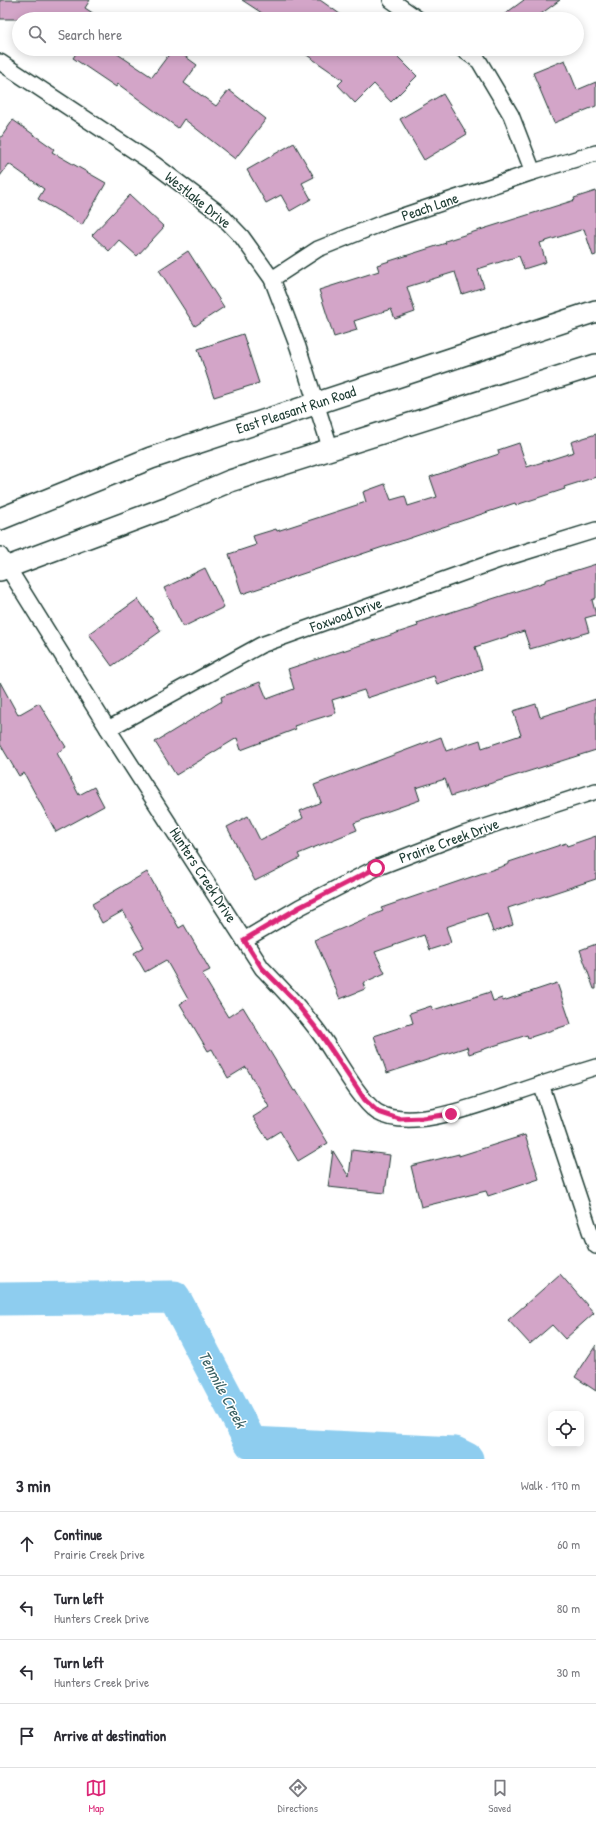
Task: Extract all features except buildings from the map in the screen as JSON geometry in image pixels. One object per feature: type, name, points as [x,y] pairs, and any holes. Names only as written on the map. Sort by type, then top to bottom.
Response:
[{"type":"main road","name":"East Pleasant Run Road","points":[[0,519],[151,458],[596,311]]},
{"type":"main road","points":[[2,564],[171,506],[230,481],[596,365]]},
{"type":"street","points":[[391,0],[408,12]]},
{"type":"street","points":[[472,56],[479,61],[511,115],[533,172]]},
{"type":"street","name":"Westlake Drive","points":[[0,62],[154,164],[219,213],[242,237],[272,279],[298,347],[331,450]]},
{"type":"street","name":"Peach Lane","points":[[272,279],[318,249],[385,222],[533,172],[596,153]]},
{"type":"street","name":"Foxwood Drive","points":[[108,730],[261,645],[499,560],[596,530]]},
{"type":"street","name":"Hunters Creek Drive","points":[[2,564],[262,968],[292,998],[320,1033],[365,1100],[378,1112],[399,1119],[422,1118],[451,1114],[596,1067]]},
{"type":"street","name":"Prairie Creek Drive","points":[[244,940],[300,907],[376,868],[464,834],[596,791]]},
{"type":"street","points":[[541,1084],[596,1246]]},
{"type":"waterway","name":"Tenmile Creek","points":[[0,1299],[174,1297],[251,1443],[455,1453],[467,1459]]},
{"type":"route","points":[[376,868],[300,907],[244,940],[262,968],[292,998],[320,1033],[365,1100],[378,1112],[399,1119],[422,1118],[451,1114]]}]
